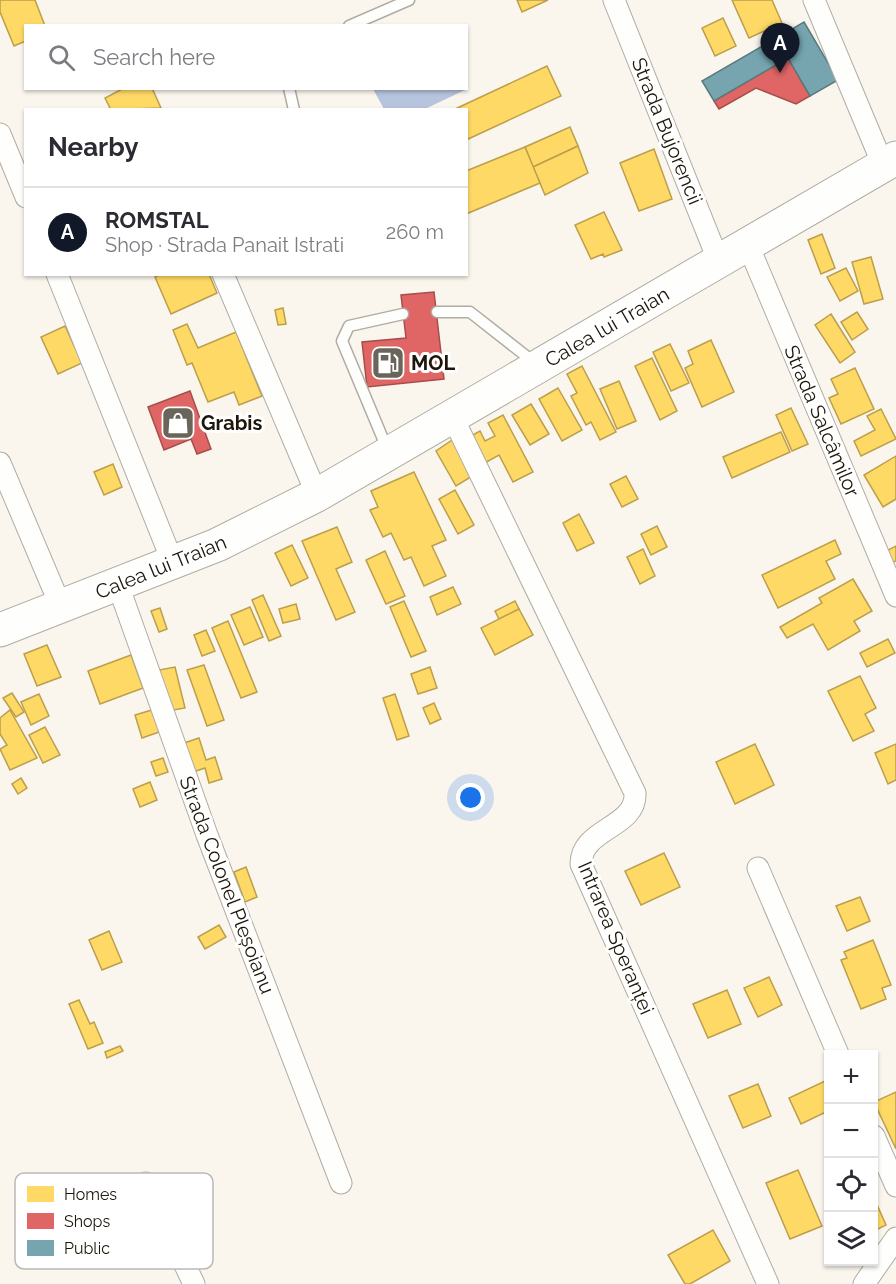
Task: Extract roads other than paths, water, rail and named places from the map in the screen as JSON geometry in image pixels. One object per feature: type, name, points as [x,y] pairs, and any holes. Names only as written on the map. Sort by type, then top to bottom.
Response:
[{"type":"highway","name":"Calea lui Traian","points":[[0,630],[173,563],[246,531],[317,495],[453,418],[890,161]]},
{"type":"street","name":"Strada Bujorencii","points":[[614,0],[719,262]]},
{"type":"street","points":[[814,0],[890,161]]},
{"type":"street","points":[[0,134],[24,192]]},
{"type":"street","name":"Strada Salcâmilor","points":[[748,245],[896,596]]},
{"type":"street","points":[[58,276],[173,563]]},
{"type":"street","points":[[224,276],[317,495]]},
{"type":"street","name":"Intrarea Speranței","points":[[453,418],[635,793],[635,802],[630,812],[588,843],[580,853],[580,864],[768,1284]]},
{"type":"street","points":[[0,463],[61,607]]},
{"type":"street","name":"Strada Colonel Pleșoianu","points":[[118,585],[207,835],[341,1183]]},
{"type":"street","points":[[758,868],[836,1050]]},
{"type":"street","points":[[878,1147],[896,1186]]},
{"type":"street","points":[[864,1284],[896,1238]]},
{"type":"street","points":[[187,1269],[194,1284]]},
{"type":"lane","points":[[355,24],[409,0]]},
{"type":"lane","points":[[289,90],[294,108]]},
{"type":"lane","points":[[436,312],[470,312],[540,367]]},
{"type":"lane","points":[[390,454],[342,341],[349,326],[403,314]]},
{"type":"water","points":[[374,90],[465,90],[427,108],[383,108]]},
{"type":"place","name":"ROMSTAL","points":[[780,73]]},
{"type":"place","name":"MOL","points":[[388,363]]},
{"type":"place","name":"Grabis","points":[[178,423]]}]
